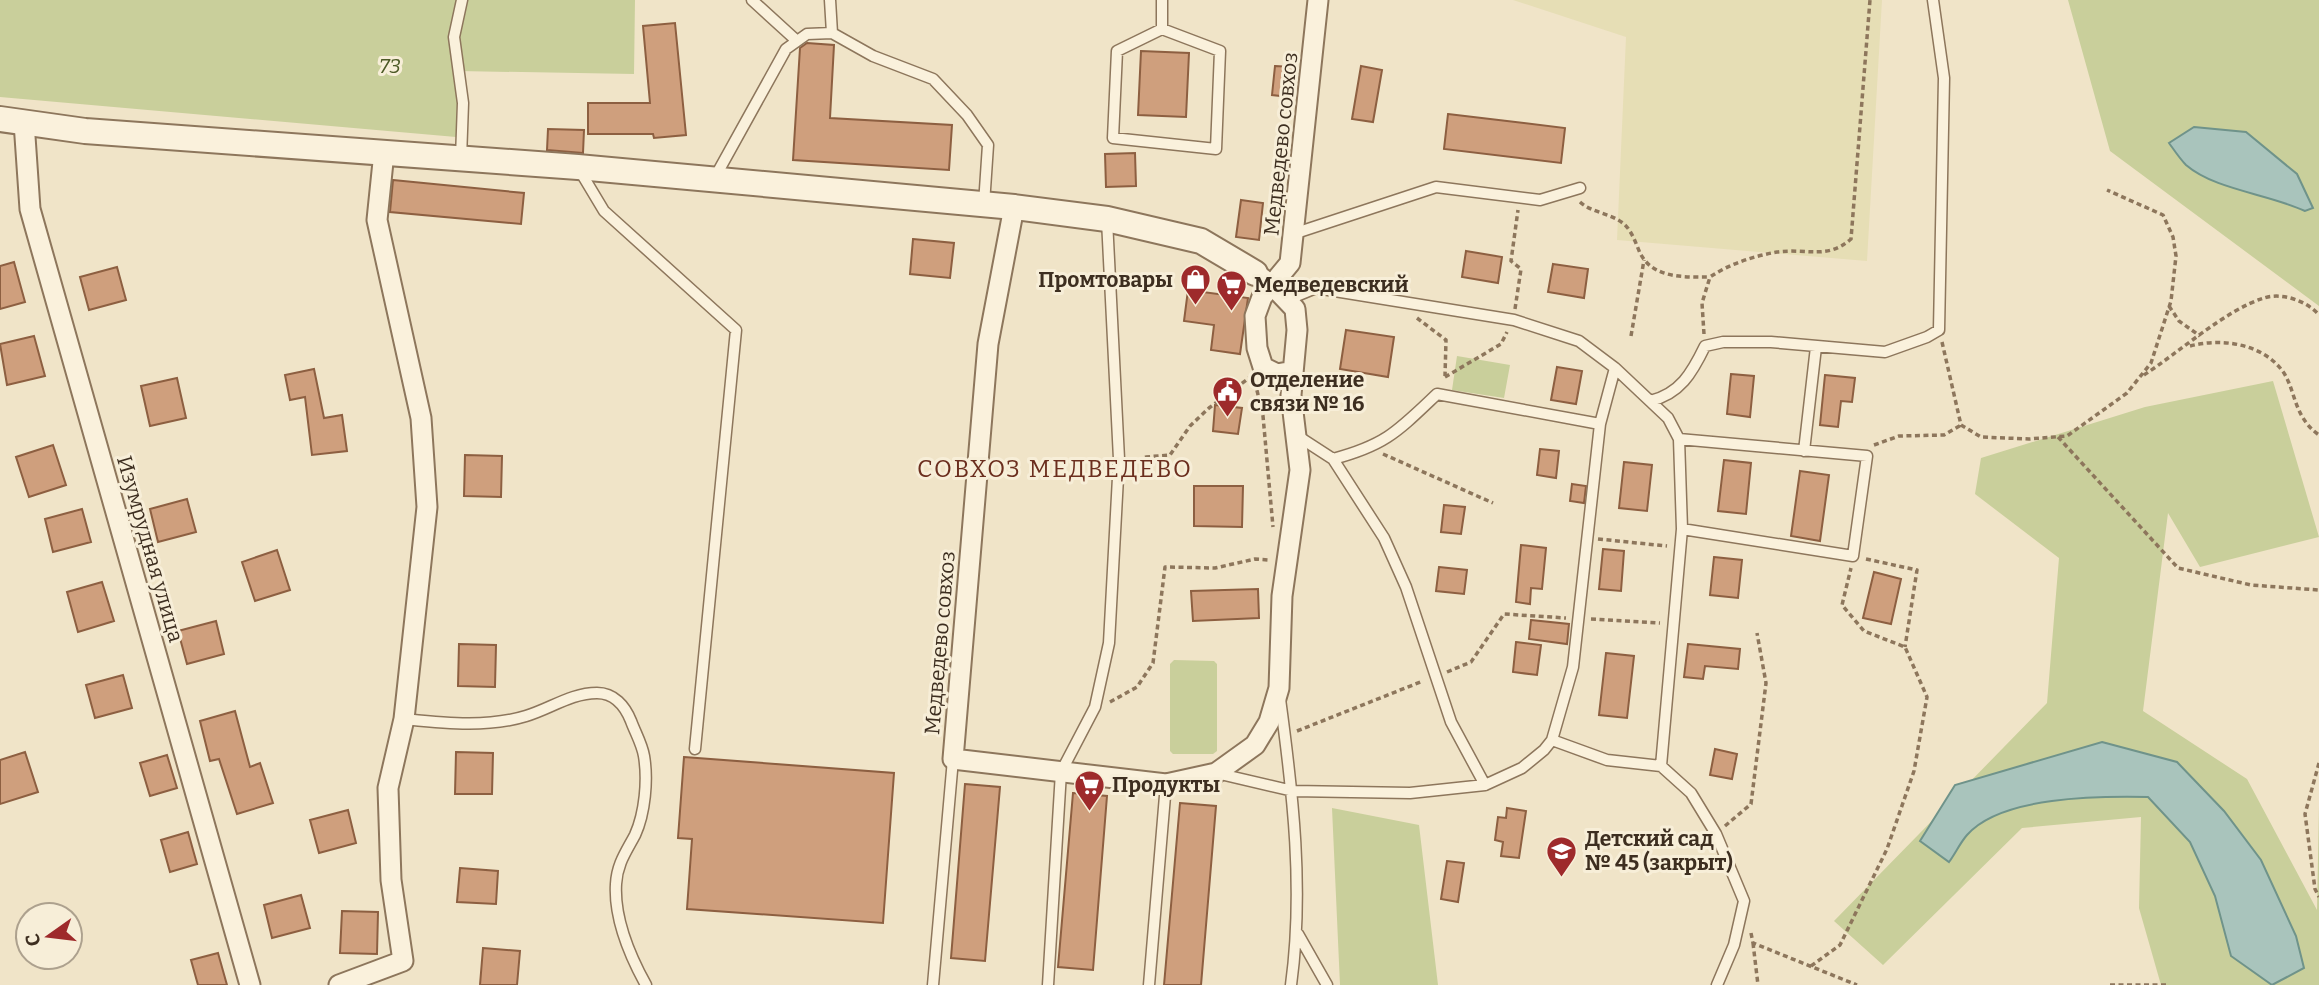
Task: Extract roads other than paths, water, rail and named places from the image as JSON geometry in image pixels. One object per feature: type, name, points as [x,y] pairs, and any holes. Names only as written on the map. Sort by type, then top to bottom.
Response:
[{"type":"street","name":"Медведево совхоз","points":[[1014,207],[988,344],[953,759],[1166,784],[1216,773],[1255,746],[1269,722],[1279,688],[1287,561],[1300,470],[1291,395],[1295,309],[1272,286],[1290,263],[1296,233],[1321,2]]},
{"type":"street","points":[[0,119],[85,131],[578,167],[984,204],[1107,219],[1201,241],[1272,286],[1262,297],[1255,316],[1257,348],[1263,367],[1277,374],[1293,371]]},
{"type":"street","name":"Изумрудная улица","points":[[24,122],[30,209],[250,985]]},
{"type":"street","points":[[339,985],[403,961],[391,880],[388,788],[404,719],[427,507],[421,418],[377,220],[384,152]]},
{"type":"lane","points":[[461,158],[463,103],[454,37],[462,0]]},
{"type":"lane","points":[[752,0],[797,41]]},
{"type":"lane","points":[[830,0],[832,33]]},
{"type":"lane","points":[[1162,0],[1162,29]]},
{"type":"lane","points":[[1650,401],[1669,397],[1687,381],[1705,346],[1723,342],[1771,342],[1885,352],[1939,330],[1944,78],[1933,0]]},
{"type":"lane","points":[[1162,29],[1220,51],[1216,149],[1113,138],[1117,51],[1162,29]]},
{"type":"lane","points":[[714,180],[786,49],[807,34],[832,33],[873,56],[933,79],[967,115],[988,145],[984,204]]},
{"type":"lane","points":[[578,167],[604,211],[736,330],[695,749]]},
{"type":"lane","points":[[1296,233],[1436,187],[1540,200],[1580,188]]},
{"type":"lane","points":[[1048,985],[1061,772],[1094,707],[1110,643],[1118,471],[1107,219]]},
{"type":"lane","points":[[1272,286],[1316,288],[1514,320],[1579,341],[1615,368],[1668,418],[1679,439],[1682,529],[1661,766]]},
{"type":"lane","points":[[1804,451],[1816,347]]},
{"type":"lane","points":[[1216,773],[1293,792],[1410,793],[1485,785],[1522,768],[1552,740],[1573,667],[1600,424],[1615,368]]},
{"type":"lane","points":[[1333,459],[1370,449],[1400,429],[1437,394],[1600,424]]},
{"type":"lane","points":[[1295,435],[1333,459],[1396,561],[1434,677],[1467,756],[1485,785]]},
{"type":"lane","points":[[1679,439],[1867,456],[1853,556],[1682,529]]},
{"type":"lane","points":[[1279,688],[1293,792],[1298,934],[1292,985]]},
{"type":"lane","points":[[404,719],[450,724],[505,721],[528,715],[570,697],[599,692],[618,699],[628,714],[644,756],[644,801],[636,833],[617,866],[615,888],[623,930],[634,964],[646,985]]},
{"type":"lane","points":[[1552,740],[1607,760],[1661,766],[1690,793],[1716,834],[1744,901],[1734,945],[1717,985]]},
{"type":"lane","points":[[933,985],[953,759]]},
{"type":"lane","points":[[1149,985],[1166,784]]},
{"type":"lane","points":[[1298,934],[1327,985]]},
{"type":"water","points":[[2194,127],[2246,132],[2297,174],[2313,208],[2305,211],[2227,186],[2186,165],[2169,143]]},
{"type":"water","points":[[2102,742],[2177,762],[2224,811],[2261,860],[2296,936],[2304,968],[2272,985],[2231,956],[2215,896],[2190,842],[2148,797],[2078,798],[2003,812],[1983,822],[1967,835],[1949,862],[1920,841],[1955,785]]},
{"type":"place","name":"Промтовары","points":[[1196,307]]},
{"type":"place","name":"Медведевский","points":[[1231,312]]},
{"type":"place","name":"Отделение связи № 16","points":[[1227,419]]},
{"type":"place","name":"Продукты","points":[[1089,812]]},
{"type":"place","name":"Детский сад № 45 (закрыт)","points":[[1562,878]]},
{"type":"district","name":"СОВХОЗ МЕДВЕДЕВО","points":[[1055,469]]},
{"type":"park label","name":"73","points":[[390,66]]}]
